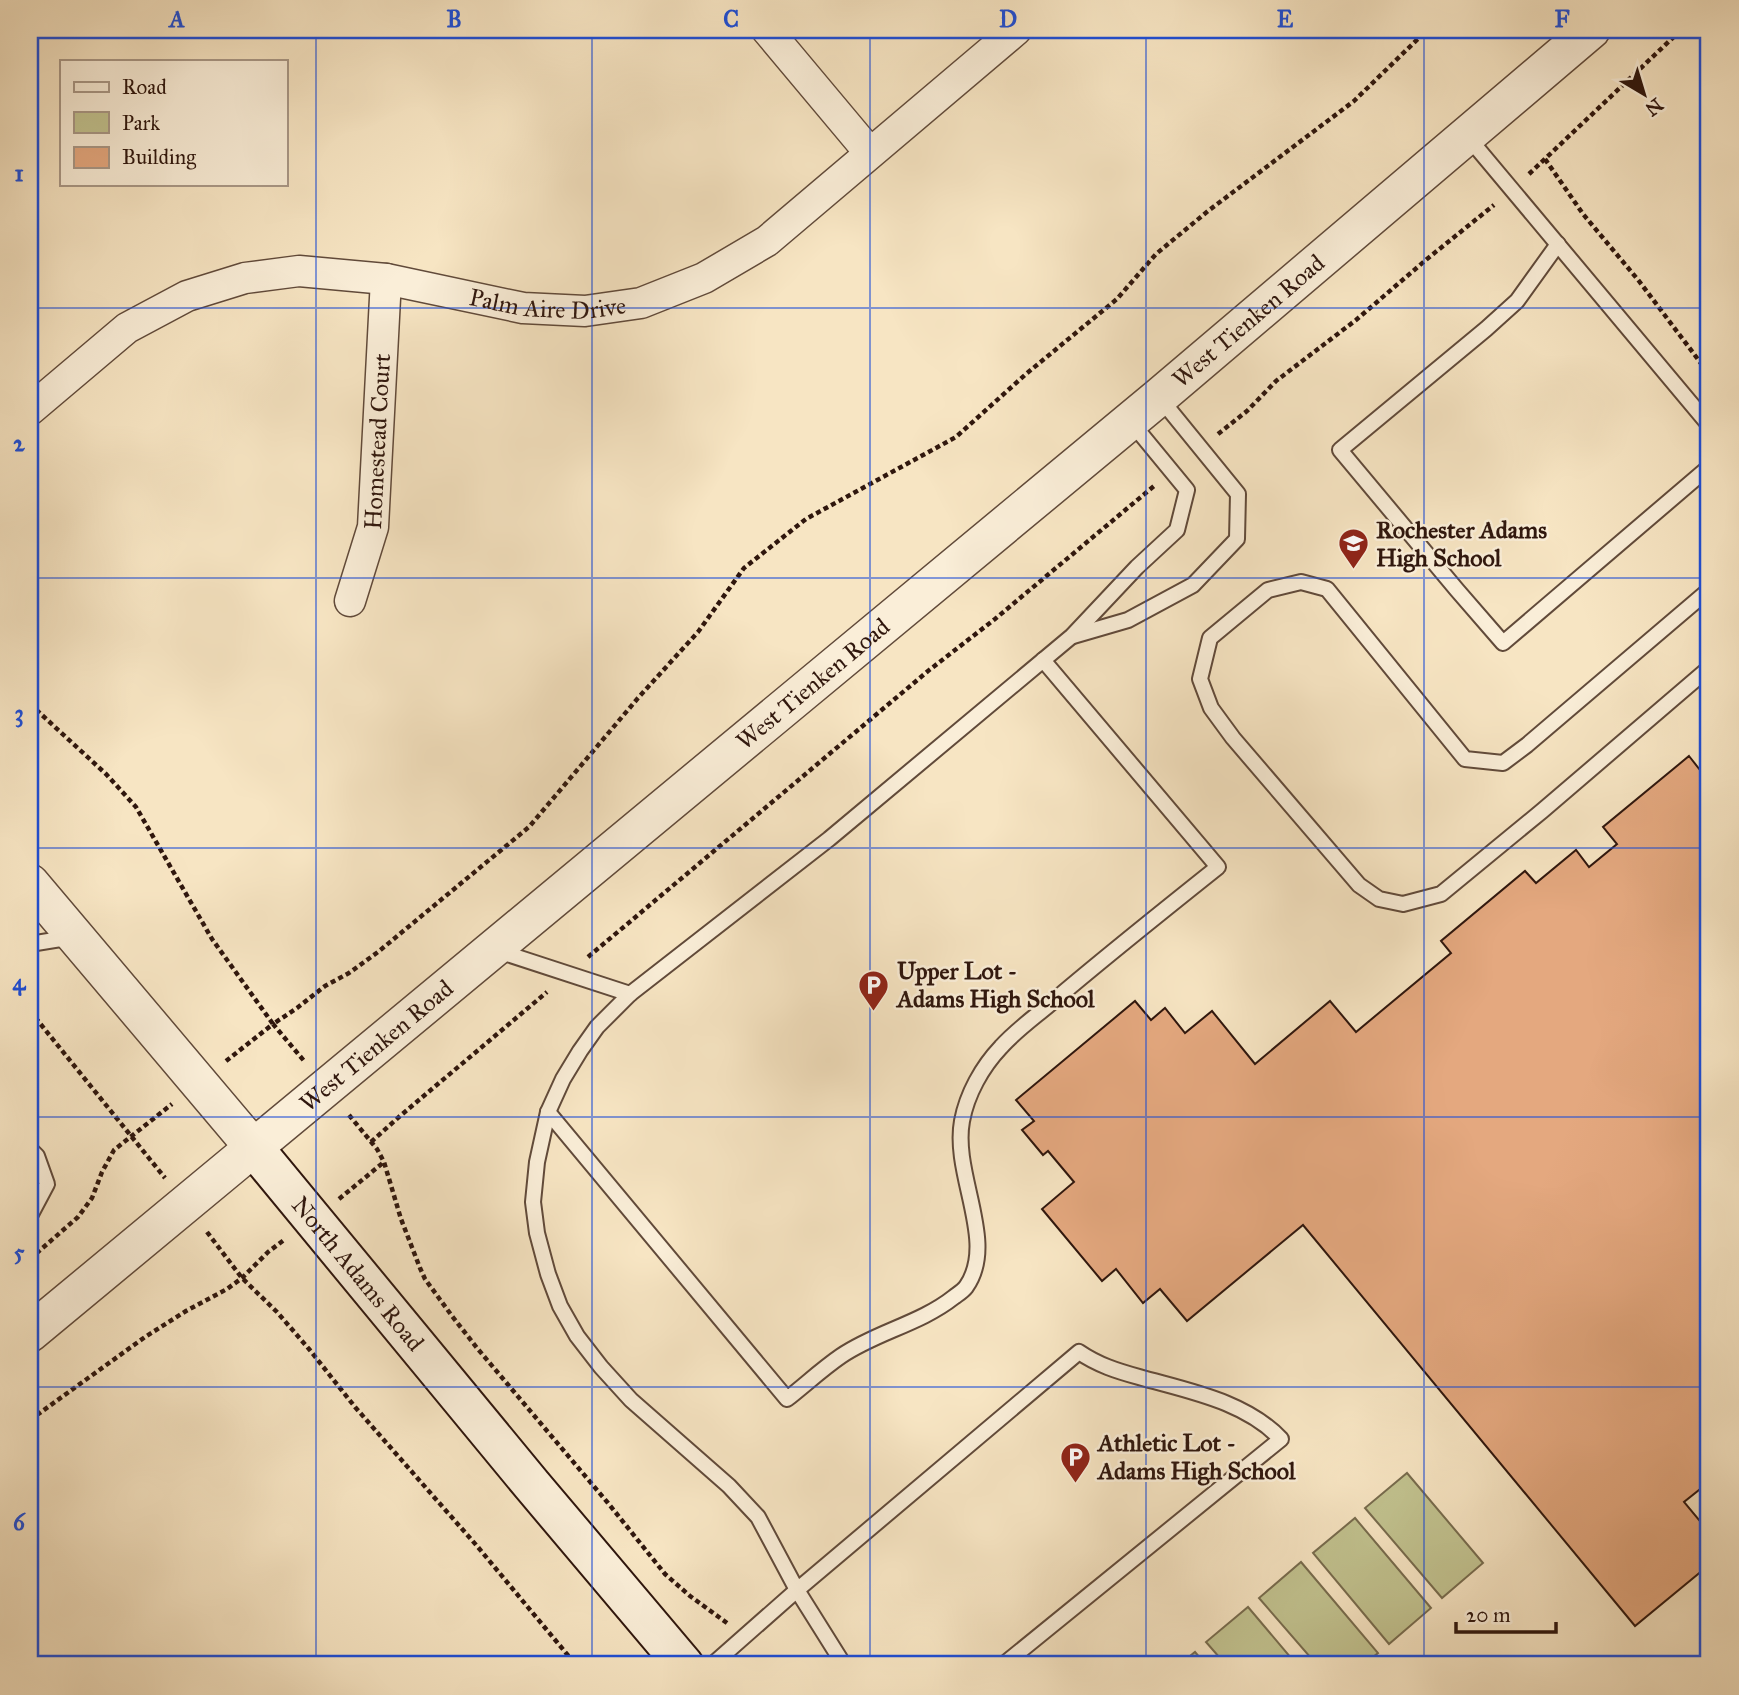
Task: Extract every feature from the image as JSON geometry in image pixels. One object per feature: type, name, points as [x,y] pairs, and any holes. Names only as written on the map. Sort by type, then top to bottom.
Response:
[{"type":"main road","name":"North Adams Road","points":[[254,1148],[684,1665]]},
{"type":"street","points":[[767,30],[870,153]]},
{"type":"street","name":"Palm Aire Drive","points":[[30,410],[127,328],[187,296],[245,278],[299,271],[386,279],[523,308],[585,311],[641,303],[704,278],[767,241],[1016,30]]},
{"type":"street","name":"West Tienken Road","points":[[30,1333],[1159,397],[1591,30]]},
{"type":"street","name":"Homestead Court","points":[[350,601],[373,527],[386,279]]},
{"type":"street","name":"North Adams Road","points":[[30,883],[254,1148]]},
{"type":"lane","points":[[1466,135],[1709,425]]},
{"type":"lane","points":[[1558,244],[1517,301],[1339,450],[1503,643],[1709,467]]},
{"type":"lane","points":[[1072,636],[1128,620],[1193,585],[1237,539],[1238,494],[1159,397]]},
{"type":"lane","points":[[844,1665],[797,1590],[758,1517],[729,1486],[601,1367],[577,1336],[560,1306],[537,1233],[533,1202],[537,1162],[548,1112],[580,1051],[597,1027],[630,994],[828,839],[1072,636],[1137,567],[1177,530],[1187,491],[1130,421]]},
{"type":"lane","points":[[1709,590],[1527,745],[1503,762],[1465,759],[1327,589],[1314,585],[1301,582],[1268,590],[1210,638],[1200,679],[1211,708],[1233,738],[1359,885],[1379,899],[1404,904],[1441,894],[1709,667]]},
{"type":"lane","points":[[548,1112],[787,1399],[842,1355],[920,1318],[946,1304],[965,1289],[975,1271],[979,1251],[960,1149],[962,1122],[970,1095],[984,1068],[1001,1046],[1218,867],[1043,660]]},
{"type":"lane","points":[[30,944],[74,937]]},
{"type":"lane","points":[[492,949],[630,994]]},
{"type":"lane","points":[[30,1149],[37,1156],[47,1184],[30,1216]]},
{"type":"lane","points":[[712,1665],[1079,1352],[1104,1367],[1221,1401],[1269,1426],[1281,1439],[1003,1665]]},
{"type":"path","points":[[273,1024],[378,952],[529,827],[638,698],[698,632],[744,568],[806,519],[956,437],[1026,374],[1117,299],[1156,254],[1208,211],[1354,102],[1427,30]]},
{"type":"path","points":[[1201,448],[1247,411],[1276,381],[1356,320],[1513,190],[1681,30]]},
{"type":"path","points":[[1545,159],[1583,214],[1639,281],[1709,374]]},
{"type":"path","points":[[371,1142],[929,671],[995,620],[1171,472]]},
{"type":"path","points":[[30,704],[106,774],[136,807],[212,939],[273,1024],[297,1052]]},
{"type":"path","points":[[30,1011],[153,1162]]},
{"type":"path","points":[[358,1126],[384,1162],[401,1219],[420,1268],[437,1296],[665,1574],[726,1622]]},
{"type":"path","points":[[30,1259],[78,1217],[92,1198],[114,1150],[132,1136]]},
{"type":"path","points":[[221,1251],[242,1278],[277,1312],[309,1349],[355,1407],[477,1546],[576,1665]]},
{"type":"path","points":[[30,1420],[145,1337],[242,1278]]},
{"type":"green space","points":[[1407,1473],[1483,1563],[1442,1598],[1365,1508]]},
{"type":"green space","points":[[1355,1518],[1431,1608],[1389,1644],[1313,1553]]},
{"type":"green space","points":[[1301,1562],[1378,1653],[1363,1665],[1317,1665],[1259,1598]]},
{"type":"green space","points":[[1248,1607],[1297,1665],[1226,1665],[1206,1642]]},
{"type":"green space","points":[[1195,1652],[1206,1665],[1179,1665]]},
{"type":"building","points":[[1689,756],[1700,770],[1709,761],[1709,1482],[1684,1502],[1709,1532],[1709,1565],[1635,1626],[1303,1225],[1187,1321],[1160,1289],[1143,1303],[1116,1269],[1102,1281],[1042,1209],[1074,1182],[1048,1151],[1043,1155],[1022,1130],[1034,1121],[1016,1100],[1135,1001],[1151,1020],[1165,1008],[1185,1033],[1212,1011],[1255,1064],[1330,1001],[1356,1032],[1451,953],[1441,941],[1525,871],[1536,883],[1576,850],[1589,867],[1617,844],[1603,827]]},
{"type":"place","name":"Rochester Adams High School","points":[[1353,571]]},
{"type":"place","name":"Upper Lot - Adams High School","points":[[874,1012]]},
{"type":"place","name":"Athletic Lot - Adams High School","points":[[1075,1484]]}]
